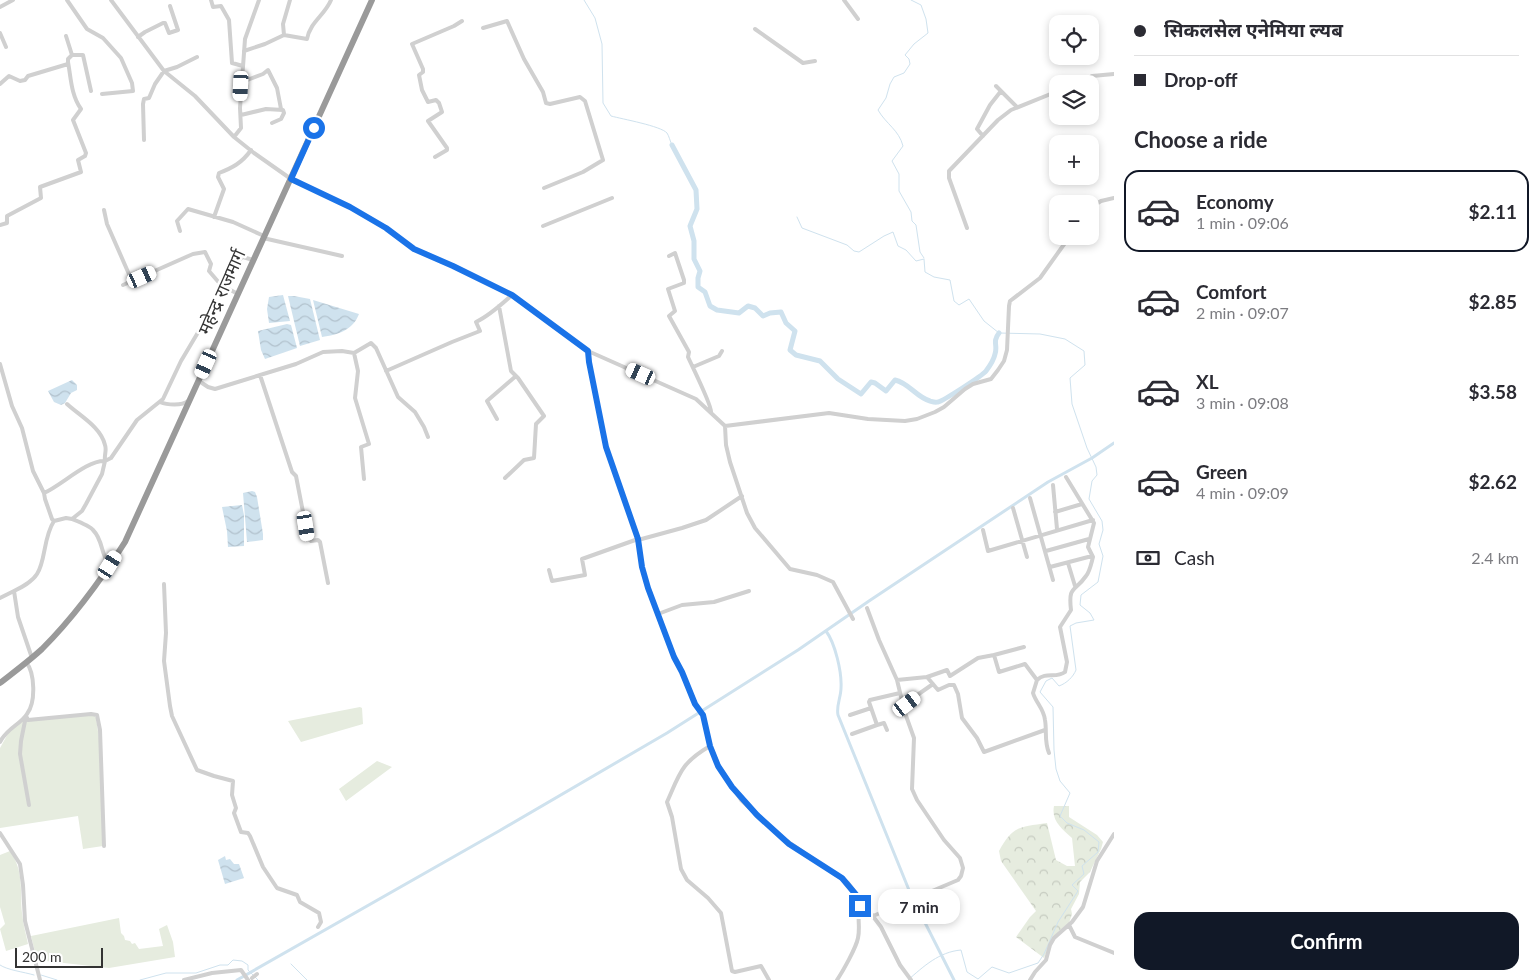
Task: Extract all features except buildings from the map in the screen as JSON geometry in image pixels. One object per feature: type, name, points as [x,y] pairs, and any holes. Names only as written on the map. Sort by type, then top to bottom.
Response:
[{"type":"highway","name":"महेन्द्र राजमार्ग","points":[[0,683],[29,660],[76,612],[110,565],[133,526],[372,0]]},
{"type":"street","points":[[0,7],[13,0]]},
{"type":"street","points":[[67,0],[87,29],[104,38],[117,53],[132,83],[133,91],[102,94]]},
{"type":"street","points":[[111,0],[164,71],[195,96],[234,137],[291,179],[350,207],[386,228],[414,249],[512,295],[588,351],[696,399],[726,426],[726,445],[730,462],[747,513],[755,528],[790,569],[817,575],[833,582],[852,618]]},
{"type":"street","points":[[211,0],[213,6],[221,6],[228,20],[232,63],[243,66]]},
{"type":"street","points":[[234,137],[241,128],[240,115],[245,39],[259,0]]},
{"type":"street","points":[[284,35],[284,24],[290,0]]},
{"type":"street","points":[[244,50],[265,44],[284,35],[307,39],[309,30],[328,8],[331,0]]},
{"type":"street","points":[[844,0],[858,19]]},
{"type":"street","points":[[138,37],[163,23],[165,23],[169,33],[178,30],[170,6]]},
{"type":"street","points":[[435,157],[447,150],[428,121],[442,112],[439,103],[436,100],[428,102],[422,90],[419,75],[423,72],[423,69],[412,44],[462,21]]},
{"type":"street","points":[[484,28],[507,22],[524,59],[543,92],[546,103],[550,104],[580,97],[585,102],[603,160],[583,172],[544,188]]},
{"type":"street","points":[[755,29],[802,64],[815,61]]},
{"type":"street","points":[[0,32],[6,47]]},
{"type":"street","points":[[66,36],[72,55]]},
{"type":"street","points":[[0,225],[7,223],[7,216],[41,198],[40,187],[81,172],[78,160],[85,156],[86,153],[73,120],[81,109],[75,100],[68,64],[68,59],[72,55],[83,55],[91,90]]},
{"type":"street","points":[[144,140],[144,99],[150,98],[155,84],[164,71],[197,57]]},
{"type":"street","points":[[0,84],[9,76],[20,81],[25,80],[28,76],[68,64]]},
{"type":"street","points":[[242,82],[268,70],[284,113],[281,119],[272,123]]},
{"type":"street","points":[[1099,75],[1114,74]]},
{"type":"street","points":[[996,86],[1018,107]]},
{"type":"street","points":[[983,136],[977,129],[990,105],[1001,91]]},
{"type":"street","points":[[968,228],[948,174],[998,120],[1011,110],[1049,95]]},
{"type":"street","points":[[240,115],[266,109],[281,109]]},
{"type":"street","points":[[214,217],[224,189],[218,173],[238,164],[251,150]]},
{"type":"street","points":[[543,226],[612,198]]},
{"type":"street","points":[[1099,202],[1114,198]]},
{"type":"street","points":[[180,231],[177,221],[188,209],[232,222],[264,237],[342,256]]},
{"type":"street","points":[[104,210],[107,224],[132,280]]},
{"type":"street","points":[[726,426],[829,413],[868,419],[905,421],[917,419],[944,407],[973,384],[991,379],[1004,361],[1008,339],[1008,306],[1010,301],[1040,278],[1064,245]]},
{"type":"street","points":[[123,285],[193,254],[206,252],[211,264],[209,271],[221,285],[238,294]]},
{"type":"street","points":[[668,256],[675,253],[684,280],[684,283],[668,289],[675,311],[669,316],[689,352],[688,357],[705,397],[711,406],[711,412]]},
{"type":"street","points":[[44,492],[96,462],[111,458],[137,420],[160,402],[169,388],[181,360],[203,324],[231,268],[243,257],[253,260]]},
{"type":"street","points":[[386,371],[480,331],[476,322],[484,318],[512,295]]},
{"type":"street","points":[[499,306],[511,371],[544,416],[536,424],[534,458],[524,460],[505,478]]},
{"type":"street","points":[[199,380],[208,387],[215,389],[296,364],[323,352],[342,351],[354,353],[371,343],[376,348],[398,397],[415,412],[428,437]]},
{"type":"street","points":[[588,351],[606,447],[638,539],[644,575],[674,657],[703,715],[710,746],[724,776],[741,800],[789,844],[842,878],[881,927],[900,965],[911,980]]},
{"type":"street","points":[[693,367],[719,356],[722,351]]},
{"type":"street","points":[[354,353],[358,371],[355,398],[369,444],[361,447],[364,479]]},
{"type":"street","points":[[0,364],[12,406],[22,428],[33,471],[44,492],[54,521]]},
{"type":"street","points":[[260,375],[292,472],[296,476],[308,538],[311,541],[318,540],[320,542],[328,583]]},
{"type":"street","points":[[497,419],[487,402],[516,376]]},
{"type":"street","points":[[160,402],[185,404],[190,400]]},
{"type":"street","points":[[67,404],[96,427],[105,443],[105,460],[102,474],[82,511],[72,519]]},
{"type":"street","points":[[1049,752],[1045,741],[1046,721],[1034,693],[1037,680],[1045,675],[1060,675],[1066,669],[1060,627],[1071,610],[1070,595],[1075,586],[1086,577],[1091,564],[1092,556],[1088,547],[1094,527],[1093,520],[1066,477]]},
{"type":"street","points":[[1052,485],[1057,529]]},
{"type":"street","points":[[548,570],[552,581],[585,574],[582,559],[638,539],[706,520],[742,496]]},
{"type":"street","points":[[1030,498],[1053,580]]},
{"type":"street","points":[[1055,512],[1082,504]]},
{"type":"street","points":[[1014,508],[1027,557]]},
{"type":"street","points":[[54,521],[66,518],[72,519],[93,529],[102,544],[105,559],[110,565]]},
{"type":"street","points":[[983,530],[988,551],[1057,529],[1093,520]]},
{"type":"street","points":[[0,598],[14,591],[38,574],[46,539],[54,521]]},
{"type":"street","points":[[1046,551],[1090,539]]},
{"type":"street","points":[[1050,568],[1092,556]]},
{"type":"street","points":[[1068,563],[1075,586]]},
{"type":"street","points":[[164,584],[166,642],[164,662],[168,698],[172,716],[188,753],[197,770],[233,781],[232,795],[236,808],[234,813],[242,833],[248,833],[257,848],[263,867],[277,888],[297,895],[300,902],[319,914],[321,922],[318,927]]},
{"type":"street","points":[[14,591],[32,676],[32,702],[26,716],[20,754],[29,805]]},
{"type":"street","points":[[658,614],[682,605],[714,602],[749,591]]},
{"type":"street","points":[[867,608],[897,680],[905,713],[914,738],[912,788],[914,795],[944,840],[960,858],[963,868],[958,880],[873,916]]},
{"type":"street","points":[[897,680],[927,678],[947,670],[950,676],[978,658],[1024,647]]},
{"type":"street","points":[[994,655],[999,672],[1025,664],[1037,680]]},
{"type":"street","points":[[927,678],[938,690],[952,684],[954,685],[958,694],[962,718],[977,738],[984,752],[1045,730]]},
{"type":"street","points":[[903,705],[932,684]]},
{"type":"street","points":[[877,725],[870,700],[900,693]]},
{"type":"street","points":[[850,715],[871,708]]},
{"type":"street","points":[[26,716],[28,720],[97,715],[100,730],[104,846]]},
{"type":"street","points":[[0,742],[7,731],[26,716]]},
{"type":"street","points":[[852,734],[884,723],[886,730]]},
{"type":"street","points":[[710,746],[690,760],[682,769],[667,802],[672,817],[678,859],[687,880],[708,898],[721,913],[732,971],[761,966],[769,980]]},
{"type":"street","points":[[0,833],[17,858],[22,871],[25,921],[40,980]]},
{"type":"street","points":[[1030,980],[1034,972],[1046,960],[1054,938],[1069,925],[1084,905],[1097,861],[1114,834]]},
{"type":"street","points":[[837,980],[858,938],[858,912],[863,903]]},
{"type":"street","points":[[1069,925],[1075,937],[1094,943],[1114,953]]},
{"type":"street","points":[[184,980],[212,973],[242,970],[249,979],[257,974]]},
{"type":"green space","points":[[362,708],[363,724],[301,742],[288,721]]},
{"type":"green space","points":[[90,715],[96,718],[99,738],[103,846],[83,849],[78,816],[0,828],[0,748],[10,730],[22,721]]},
{"type":"green space","points":[[377,761],[392,767],[346,801],[339,789]]},
{"type":"green space","points":[[1054,806],[1069,806],[1069,817],[1097,835],[1103,842],[1090,872],[1080,882],[1079,894],[1071,909],[1072,914],[1069,923],[1052,939],[1044,958],[1016,937],[1036,911],[1001,861],[999,851],[1009,836],[1018,829],[1047,823],[1056,860],[1067,866],[1075,866],[1072,838],[1061,828],[1056,820]]},
{"type":"green space","points":[[10,851],[18,866],[22,917],[28,944],[6,951],[0,929],[5,924],[0,907],[0,855]]},
{"type":"green space","points":[[119,918],[121,933],[125,940],[130,941],[132,944],[135,943],[139,949],[163,946],[159,929],[167,925],[173,942],[175,957],[109,968],[37,960],[31,936]]},
{"type":"water","points":[[283,295],[290,321],[269,323],[267,309],[269,297]]},
{"type":"water","points":[[288,296],[310,299],[320,340],[300,346]]},
{"type":"water","points":[[313,300],[359,314],[349,328],[334,335],[322,337]]},
{"type":"water","points":[[287,324],[291,325],[297,348],[265,359],[261,350],[258,331]]},
{"type":"water","points":[[72,380],[77,385],[77,390],[71,393],[65,403],[61,405],[54,402],[48,391]]},
{"type":"water","points":[[255,492],[257,497],[263,540],[247,542],[243,493]]},
{"type":"water","points":[[242,505],[244,515],[244,546],[228,547],[222,507]]},
{"type":"water","points":[[225,856],[226,860],[230,859],[234,864],[239,864],[244,878],[225,884],[218,860]]},
{"type":"waterway","points":[[584,0],[595,18],[602,44],[603,103],[611,116],[663,130],[667,133],[672,145]]},
{"type":"waterway","points":[[911,0],[921,5],[928,33],[914,44],[905,55],[909,59],[910,64],[904,73],[894,77],[886,98],[878,110],[899,136],[903,146],[892,161],[899,174],[899,191],[911,212],[912,221],[916,225],[920,252],[924,258]]},
{"type":"waterway","points":[[672,145],[696,190],[697,209],[690,226],[694,241],[694,259],[700,271],[698,287],[705,292],[710,306],[717,310],[739,313],[748,306],[755,308],[763,316],[781,312],[786,323],[795,331],[790,350],[796,355],[820,361],[838,379],[861,394],[871,382],[886,391],[895,380],[925,399],[935,402],[941,401],[986,371],[996,351],[996,339],[999,333]]},
{"type":"waterway","points":[[797,217],[802,228],[847,245],[854,251],[859,252],[893,232],[898,246],[906,250],[916,261],[924,259],[925,272],[934,277],[950,280],[954,301],[959,305],[969,299],[984,321],[999,333],[1040,334],[1065,339],[1084,351],[1085,365],[1070,378],[1072,404],[1087,448],[1096,467],[1097,475],[1092,481],[1089,499],[1102,521],[1103,530],[1099,544],[1103,556],[1098,582],[1081,595],[1080,605],[1090,613],[1094,620],[1070,626],[1076,670],[1069,680],[1059,686],[1052,678],[1046,681],[1040,692],[1053,707],[1056,769],[1060,781],[1070,793],[1060,816],[1067,823],[1084,830],[1099,842],[1098,852],[1082,866],[1084,874],[1072,885],[1078,891],[1058,922],[1038,963],[1009,973],[992,967],[978,979],[967,972],[961,950],[953,951],[926,965],[908,980]]},
{"type":"waterway","points":[[237,980],[667,733],[798,650],[1048,482],[1092,458],[1114,443]]},
{"type":"waterway","points":[[826,631],[835,650],[840,674],[841,688],[838,715],[911,895],[954,980]]},
{"type":"waterway","points":[[140,980],[166,973],[196,973],[220,965],[228,965],[233,960],[242,961],[248,965],[248,970],[258,980]]},
{"type":"waterway","points":[[291,964],[307,980]]},
{"type":"waterway","points":[[0,965],[11,970],[34,975]]},
{"type":"waterway","points":[[41,975],[57,980]]},
{"type":"route","points":[[314,128],[291,179],[350,207],[386,228],[414,249],[512,295],[588,351],[606,447],[612,467],[624,494],[638,539],[642,567],[648,588],[674,657],[695,704],[703,715],[710,746],[718,766],[741,800],[789,844],[848,883],[863,903],[860,906]]}]
